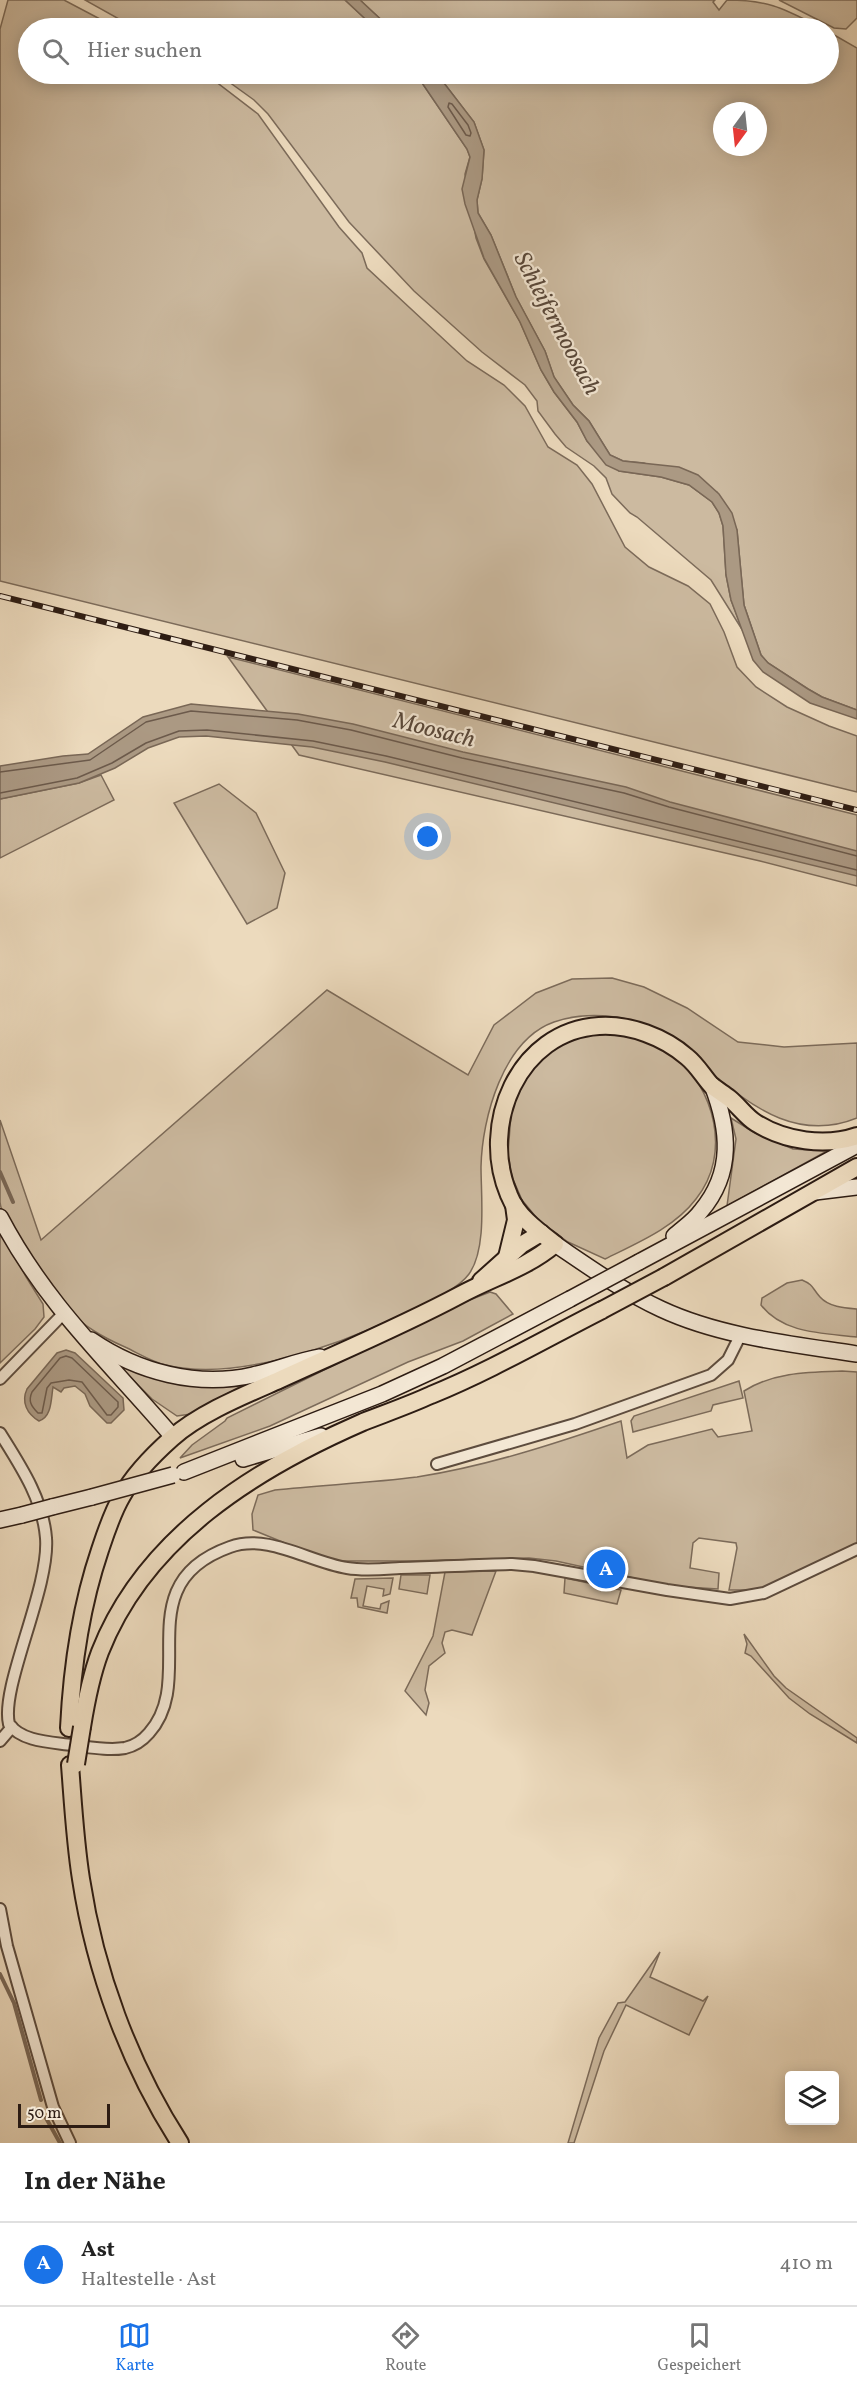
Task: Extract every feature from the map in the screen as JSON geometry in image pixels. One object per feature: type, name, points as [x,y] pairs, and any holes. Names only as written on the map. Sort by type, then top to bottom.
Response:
[{"type":"main road","points":[[857,1136],[831,1141],[791,1138],[757,1124],[712,1085],[694,1064],[675,1048],[631,1029],[617,1026],[574,1030],[548,1042],[536,1052],[512,1086],[502,1119],[500,1143],[501,1168],[514,1205],[555,1244],[617,1284],[661,1309],[712,1328],[857,1354]]},
{"type":"main road","points":[[662,1250],[702,1211],[721,1175],[726,1156],[726,1133],[722,1111],[712,1085]]},
{"type":"main road","points":[[178,1474],[382,1394],[443,1366],[857,1145]]},
{"type":"main road","points":[[0,1520],[273,1451],[362,1423],[432,1395],[480,1373],[664,1277],[857,1167]]},
{"type":"main road","points":[[813,1192],[857,1187]]},
{"type":"main road","points":[[507,1257],[516,1220],[514,1205]]},
{"type":"main road","points":[[0,1217],[33,1274],[63,1314],[173,1437]]},
{"type":"main road","points":[[471,1289],[507,1257],[541,1233]]},
{"type":"main road","points":[[180,2143],[166,2121],[128,2044],[106,1984],[87,1912],[78,1858],[72,1798],[75,1728],[73,1665],[91,1576],[108,1526],[123,1494],[143,1467],[173,1437],[207,1415],[243,1396],[436,1308],[471,1289],[516,1270],[555,1244]]},
{"type":"main road","points":[[74,1327],[122,1357],[181,1378],[206,1380],[239,1378],[299,1361],[332,1356]]},
{"type":"main road","points":[[75,1728],[110,1630],[132,1592],[153,1564],[206,1511],[239,1488],[263,1472],[362,1423]]},
{"type":"street","points":[[0,1379],[63,1314]]},
{"type":"street","points":[[437,1464],[575,1424],[711,1375],[728,1360],[741,1334]]},
{"type":"street","points":[[0,1433],[33,1490],[44,1522],[46,1538],[44,1565],[4,1686],[2,1708],[4,1717],[12,1727],[34,1739],[111,1749],[128,1747],[141,1741],[156,1724],[166,1701],[169,1617],[179,1588],[194,1568],[215,1552],[231,1546],[255,1543],[350,1569],[512,1564],[556,1568],[667,1590],[730,1599],[765,1593],[857,1549]]},
{"type":"street","points":[[0,1741],[12,1727]]},
{"type":"street","points":[[0,1909],[7,1946],[53,2107],[70,2143]]},
{"type":"shaded area","points":[[8,0],[64,0],[98,18],[18,18],[18,84],[219,84],[258,114],[339,227],[362,253],[367,268],[467,361],[504,385],[525,406],[548,447],[577,465],[592,484],[625,547],[649,567],[688,586],[710,604],[724,632],[737,667],[756,687],[787,707],[857,736],[857,792],[0,581],[0,29]]},
{"type":"shaded area","points":[[85,0],[345,0],[364,18],[117,18]]},
{"type":"shaded area","points":[[360,0],[715,0],[713,2],[719,10],[727,0],[742,0],[776,7],[801,18],[379,18]]},
{"type":"shaded area","points":[[779,0],[857,0],[857,18],[846,29],[839,28],[839,18],[814,18]]},
{"type":"shaded area","points":[[839,38],[857,48],[857,710],[822,697],[808,689],[768,663],[761,655],[744,605],[737,530],[717,492],[644,463],[623,461],[610,455],[589,421],[573,405],[554,377],[545,351],[516,297],[491,235],[478,213],[477,200],[482,179],[484,150],[474,122],[445,84],[839,84]]},
{"type":"shaded area","points":[[232,84],[423,84],[467,149],[470,157],[465,174],[476,238],[484,259],[520,322],[541,370],[554,392],[577,422],[587,441],[619,471],[661,477],[689,485],[712,502],[723,526],[726,575],[731,600],[743,631],[711,580],[630,513],[612,494],[606,478],[594,466],[566,447],[538,411],[537,401],[525,385],[482,352],[414,291],[349,222],[268,114],[254,100]]},
{"type":"shaded area","points":[[228,657],[857,815],[857,886],[760,861],[299,755]]},
{"type":"shaded area","points":[[101,775],[114,800],[0,858],[0,799],[79,783]]},
{"type":"shaded area","points":[[219,784],[256,813],[285,873],[277,908],[247,924],[174,803]]},
{"type":"shaded area","points":[[612,978],[644,987],[687,1008],[738,1042],[784,1047],[857,1043],[857,1118],[817,1126],[798,1124],[780,1118],[746,1100],[672,1038],[640,1022],[611,1016],[581,1016],[554,1022],[536,1031],[521,1045],[509,1063],[491,1104],[482,1147],[481,1237],[475,1263],[463,1281],[427,1303],[346,1339],[285,1358],[223,1369],[193,1369],[161,1364],[87,1326],[67,1309],[50,1288],[28,1258],[3,1213],[0,1202],[0,1120],[41,1240],[327,990],[468,1075],[494,1025],[536,993],[572,979]]},
{"type":"shaded area","points":[[622,1030],[667,1049],[687,1067],[708,1103],[714,1122],[716,1142],[707,1181],[687,1209],[666,1227],[605,1259],[568,1242],[540,1222],[522,1200],[512,1177],[508,1154],[511,1114],[518,1090],[537,1056],[570,1032]]},
{"type":"shaded area","points":[[731,1118],[755,1133],[793,1149],[827,1151],[727,1206],[736,1139]]},
{"type":"shaded area","points":[[0,1227],[43,1304],[44,1317],[0,1363]]},
{"type":"shaded area","points":[[802,1280],[811,1285],[828,1303],[857,1309],[857,1337],[818,1333],[792,1327],[770,1315],[761,1305],[762,1298],[787,1283]]},
{"type":"shaded area","points":[[490,1292],[496,1294],[513,1314],[463,1341],[408,1362],[270,1426],[180,1458],[192,1445],[227,1418],[449,1308]]},
{"type":"shaded area","points":[[116,1363],[162,1380],[177,1383],[207,1387],[241,1386],[191,1414],[177,1416],[152,1399]]},
{"type":"shaded area","points":[[842,1371],[857,1372],[857,1544],[759,1590],[729,1590],[736,1543],[699,1538],[693,1543],[690,1568],[719,1573],[718,1589],[670,1586],[556,1561],[529,1558],[407,1561],[324,1559],[253,1530],[252,1514],[258,1495],[275,1490],[417,1477],[469,1467],[621,1421],[627,1458],[648,1445],[712,1429],[718,1437],[752,1431],[744,1391],[779,1377]]},
{"type":"shaded area","points":[[739,1381],[743,1398],[713,1405],[711,1411],[633,1432],[631,1421],[634,1416]]},
{"type":"shaded area","points":[[496,1571],[472,1635],[452,1630],[445,1632],[442,1643],[445,1653],[429,1666],[425,1690],[429,1703],[426,1715],[405,1691],[433,1636],[445,1572]]},
{"type":"shaded area","points":[[401,1575],[430,1575],[427,1594],[399,1589]]},
{"type":"shaded area","points":[[393,1578],[390,1594],[383,1596],[384,1589],[367,1586],[363,1606],[380,1609],[381,1604],[389,1601],[387,1613],[358,1607],[357,1598],[351,1598],[355,1579]]},
{"type":"shaded area","points":[[565,1578],[621,1590],[617,1604],[564,1593]]},
{"type":"shaded area","points":[[744,1634],[774,1676],[786,1688],[857,1738],[857,1743],[789,1698],[751,1656],[745,1653],[747,1644]]},
{"type":"shaded area","points":[[660,1952],[650,1977],[703,2001],[708,1996],[689,2035],[626,2005],[604,2051],[574,2143],[568,2143],[599,2038],[618,2003],[625,2002]]},
{"type":"water","points":[[345,0],[360,0],[379,18],[364,18]]},
{"type":"water","points":[[423,84],[445,84],[474,122],[484,150],[482,179],[477,200],[478,213],[491,235],[516,297],[545,351],[554,377],[573,405],[589,421],[610,455],[623,461],[679,467],[698,475],[719,494],[732,513],[737,530],[744,605],[761,655],[768,663],[808,689],[822,697],[857,710],[857,719],[810,703],[763,672],[753,660],[731,600],[726,575],[723,526],[712,502],[689,485],[661,477],[619,471],[606,465],[587,441],[577,422],[554,392],[541,370],[520,322],[484,258],[462,189],[470,157],[467,149]]},
{"type":"water","points":[[191,704],[298,714],[353,724],[463,752],[626,787],[670,802],[857,851],[857,876],[385,762],[312,747],[206,736],[179,737],[148,748],[115,768],[79,783],[0,799],[0,766],[88,754],[143,717]]},
{"type":"water","points":[[66,1350],[75,1353],[123,1398],[124,1410],[111,1423],[107,1423],[90,1406],[85,1394],[75,1386],[64,1388],[61,1392],[53,1387],[50,1407],[43,1419],[39,1421],[28,1411],[25,1403],[27,1389],[57,1353]]},
{"type":"waterway","points":[[0,1172],[13,1202]]},
{"type":"waterway","points":[[0,1974],[14,2003],[41,2100]]},
{"type":"waterway","points":[[46,2118],[60,2143]]},
{"type":"railway","points":[[0,596],[857,810]]},
{"type":"place","name":"Ast","points":[[606,1569]]},
{"type":"water label","name":"Schleifermoosach","points":[[556,324]]},
{"type":"water label","name":"Moosach","points":[[434,731]]}]
